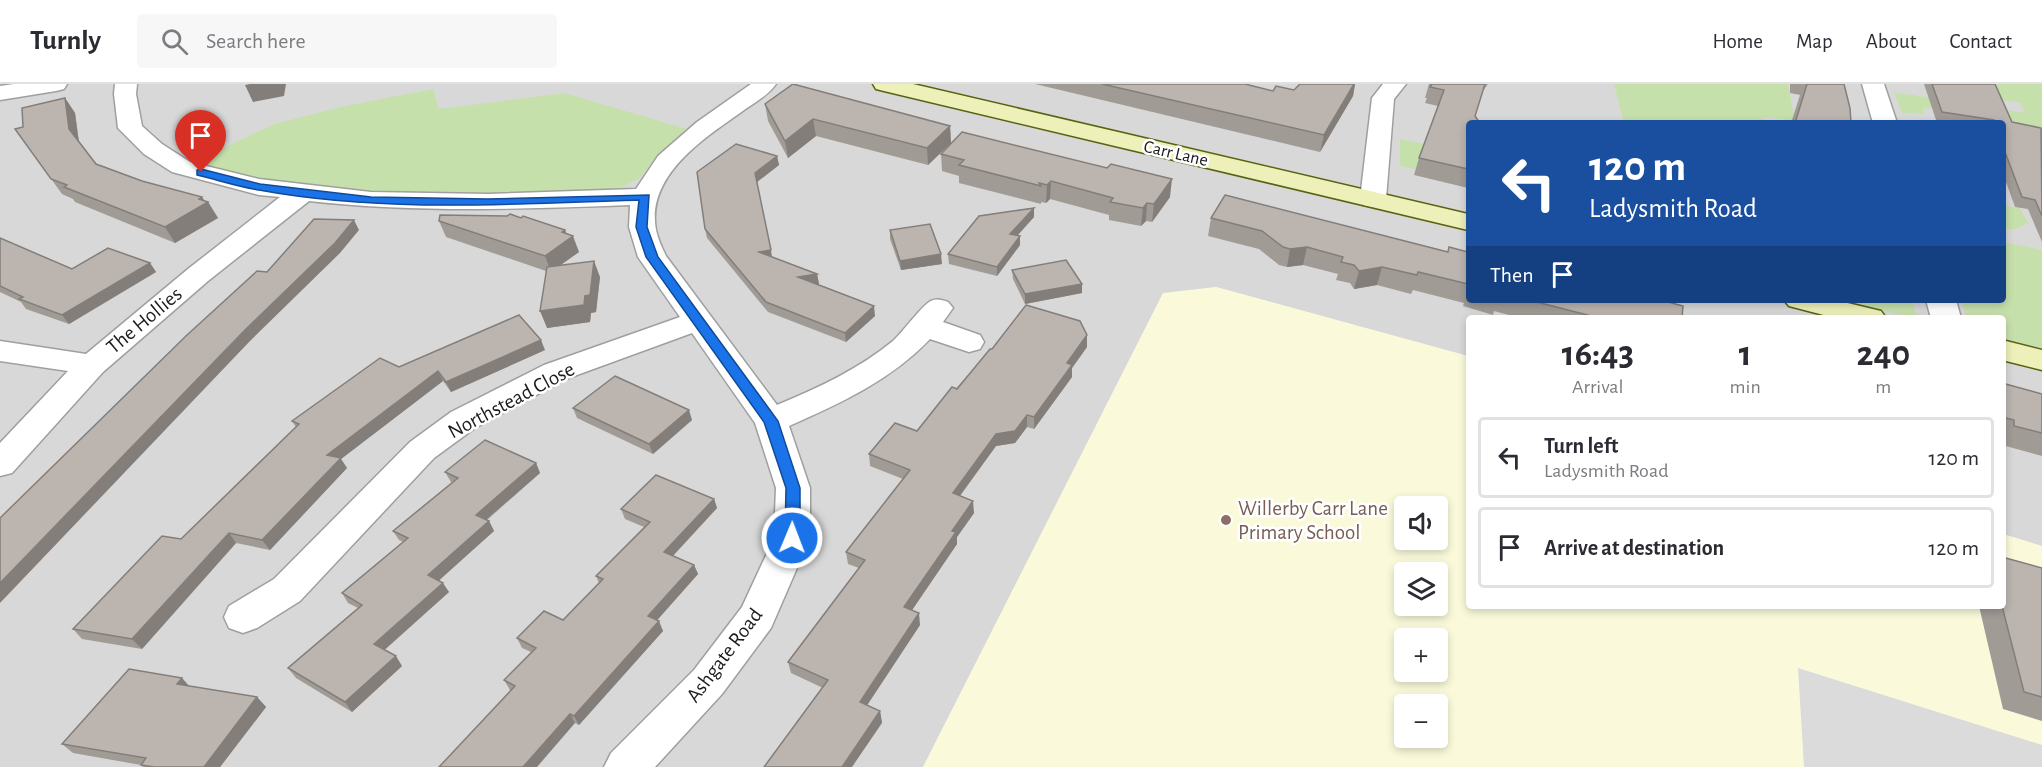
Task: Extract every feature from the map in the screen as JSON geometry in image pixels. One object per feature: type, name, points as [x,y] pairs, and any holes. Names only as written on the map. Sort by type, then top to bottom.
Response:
[{"type":"street","points":[[0,93],[56,84]]},
{"type":"street","points":[[126,84],[125,94],[130,128],[153,149],[181,167],[260,187],[371,200],[488,202],[645,197]]},
{"type":"street","name":"Ashgate Road","points":[[626,767],[708,682],[757,617],[792,538],[793,488],[771,421],[700,320],[652,257],[642,227],[645,197],[668,156],[765,84]]},
{"type":"street","name":"Carr Lane","points":[[884,84],[1466,222]]},
{"type":"street","points":[[1373,199],[1383,98],[1395,84]]},
{"type":"street","points":[[1873,84],[1884,120]]},
{"type":"street","name":"The Hollies","points":[[0,464],[92,365],[198,274],[302,193]]},
{"type":"street","points":[[1811,303],[1859,315]]},
{"type":"street","points":[[771,421],[850,385],[894,354],[933,318],[969,342]]},
{"type":"street","name":"Northstead Close","points":[[243,617],[286,590],[422,450],[463,420],[555,372],[700,320]]},
{"type":"street","points":[[0,351],[92,365]]},
{"type":"street","points":[[2006,351],[2042,360]]},
{"type":"shaded area","points":[[0,84],[2042,84],[2042,546],[2006,535],[2006,315],[1466,315],[1466,355],[1216,287],[1163,294],[923,767],[0,767]]},
{"type":"shaded area","name":"Willerby Carr Lane Primary School","points":[[1216,287],[1466,355],[1466,609],[2006,609],[2006,535],[2042,546],[2042,767],[923,767],[1163,293]]},
{"type":"shaded area","points":[[1798,668],[2042,745],[2042,767],[1804,767]]},
{"type":"green space","points":[[1614,84],[1788,84],[1795,120],[1764,117],[1764,120],[1623,120]]},
{"type":"green space","points":[[1954,84],[2042,84],[2042,138],[2006,124],[2006,120],[1989,120],[1933,107],[1923,109],[1923,114],[1902,113],[1894,92],[2026,113],[2020,103],[1958,93]]},
{"type":"green space","points":[[433,89],[439,109],[564,93],[687,129],[659,153],[640,178],[616,190],[496,194],[377,193],[258,179],[232,174],[194,162],[274,124],[345,106]]},
{"type":"green space","points":[[1400,139],[1466,153],[1439,173],[1400,166]]},
{"type":"green space","points":[[2006,206],[2020,208],[2028,223],[2016,229],[2006,229]]},
{"type":"green space","points":[[2006,243],[2042,250],[2042,348],[2006,340],[2006,315],[1966,315],[1962,303],[2006,303]]},
{"type":"green space","points":[[1847,303],[1913,303],[1916,315],[1903,315]]},
{"type":"building","points":[[793,84],[950,126],[927,148],[813,119],[785,141],[765,104]]},
{"type":"building","points":[[1102,84],[1245,84],[1273,91],[1276,86],[1294,90],[1300,84],[1354,84],[1324,135]]},
{"type":"building","points":[[1432,84],[1485,84],[1475,116],[1478,120],[1466,120],[1466,169],[1419,158],[1444,90],[1430,87]]},
{"type":"building","points":[[1807,84],[1844,84],[1851,120],[1796,120]]},
{"type":"building","points":[[1932,84],[1995,84],[2012,122],[2041,128],[2042,216],[2035,200],[2022,197],[2006,155],[2006,120],[1942,112]]},
{"type":"building","points":[[65,98],[69,129],[96,164],[142,181],[202,197],[199,199],[208,202],[165,227],[64,187],[67,185],[51,179],[15,129],[23,127],[22,108]]},
{"type":"building","points":[[962,132],[1107,168],[1111,164],[1172,179],[1154,204],[1147,203],[1143,208],[1110,202],[1113,198],[1051,181],[1047,185],[1039,183],[1041,186],[959,165],[964,160],[941,154]]},
{"type":"building","points":[[736,144],[777,156],[755,173],[771,250],[759,252],[817,274],[798,277],[874,306],[845,333],[766,302],[705,229],[697,172]]},
{"type":"building","points":[[1225,195],[1448,252],[1449,247],[1466,251],[1466,284],[1418,272],[1417,275],[1382,267],[1359,271],[1354,265],[1341,262],[1343,257],[1307,247],[1290,249],[1283,247],[1262,231],[1211,218]]},
{"type":"building","points":[[1034,208],[1010,234],[1020,236],[997,267],[948,254],[979,216]]},
{"type":"building","points":[[510,214],[565,230],[562,232],[573,236],[545,256],[439,221],[440,215],[507,216]]},
{"type":"building","points":[[314,219],[354,220],[335,243],[244,331],[0,583],[0,518],[187,335],[257,271],[267,272]]},
{"type":"building","points":[[930,224],[941,254],[900,261],[890,230]]},
{"type":"building","points":[[0,238],[72,269],[108,248],[150,263],[62,315],[19,299],[23,297],[0,286]]},
{"type":"building","points":[[1066,260],[1082,284],[1025,294],[1012,270]]},
{"type":"building","points":[[594,261],[590,295],[585,296],[584,305],[540,311],[547,267]]},
{"type":"building","points":[[1541,303],[1672,303],[1683,306],[1682,315],[1587,315]]},
{"type":"building","points":[[1026,305],[1080,321],[1087,335],[1067,363],[1072,365],[1034,417],[1027,415],[1015,431],[996,434],[953,493],[973,501],[952,531],[956,532],[904,607],[919,613],[860,702],[880,711],[842,767],[764,767],[828,680],[788,662],[865,560],[846,552],[910,470],[869,454],[895,423],[917,431],[952,387],[957,389],[992,349]]},
{"type":"building","points":[[519,315],[541,340],[446,382],[438,371],[327,455],[341,458],[262,540],[229,533],[132,639],[73,629],[162,536],[181,539],[299,424],[292,421],[380,358],[399,367]]},
{"type":"building","points":[[615,376],[689,410],[649,444],[573,408]]},
{"type":"building","points":[[2006,384],[2042,394],[2042,433],[2014,426],[2014,420],[2006,418]]},
{"type":"building","points":[[485,440],[536,463],[476,515],[489,521],[428,575],[443,583],[374,644],[396,656],[345,702],[288,668],[362,605],[342,593],[408,538],[393,531],[458,478],[445,472]]},
{"type":"building","points":[[656,475],[714,499],[664,552],[694,565],[648,616],[659,621],[574,716],[570,714],[523,767],[439,767],[515,686],[504,680],[536,648],[517,638],[544,611],[563,620],[603,579],[596,576],[650,522],[621,509]]},
{"type":"building","points":[[2006,558],[2042,568],[2042,697],[2024,692],[2003,609],[2006,609]]},
{"type":"building","points":[[129,669],[182,678],[177,684],[257,697],[204,767],[141,765],[146,758],[62,744]]},
{"type":"place","name":"Willerby Carr Lane Primary School","points":[[1226,520]]},
{"type":"route","points":[[201,172],[260,187],[371,200],[488,202],[645,197],[642,227],[652,257],[700,320],[771,421],[793,488],[792,538]]}]
